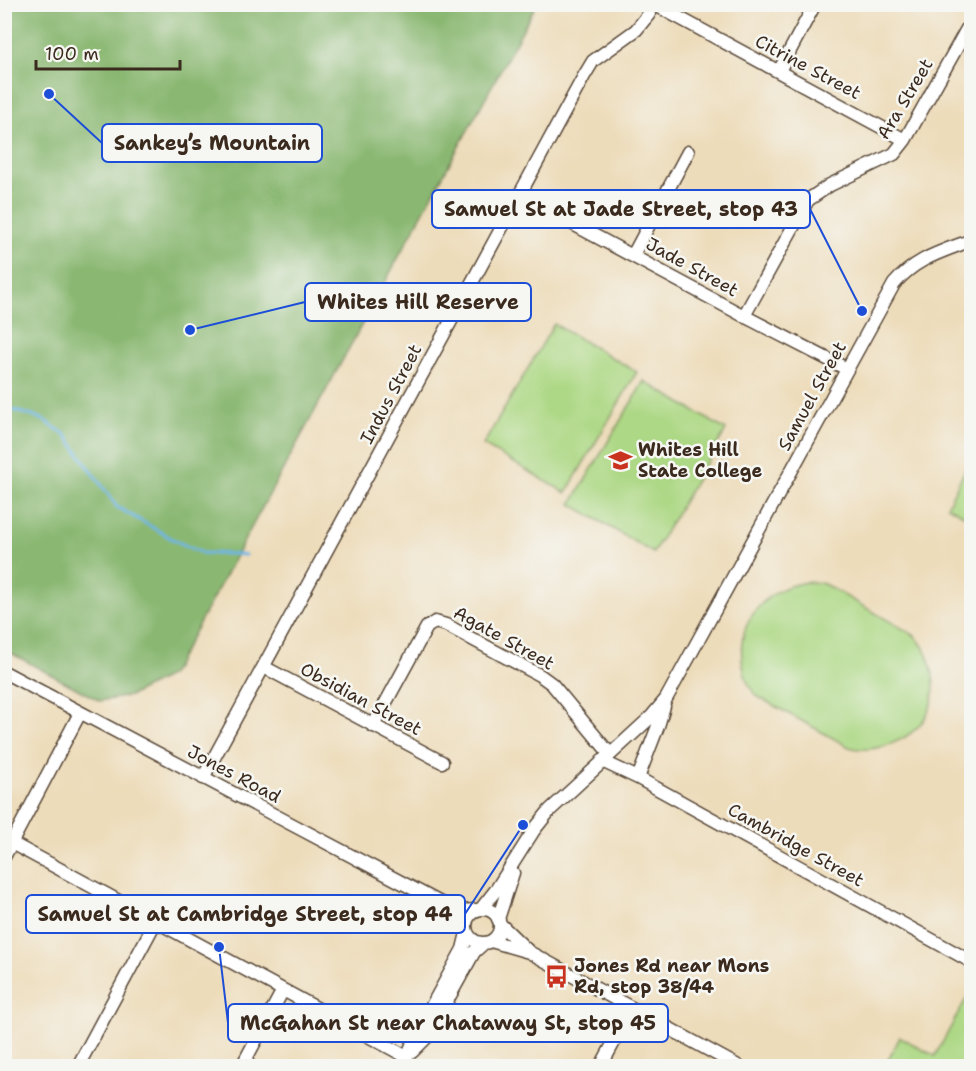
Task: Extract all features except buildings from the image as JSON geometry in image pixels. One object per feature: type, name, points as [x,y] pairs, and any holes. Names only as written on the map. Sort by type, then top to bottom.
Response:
[{"type":"street","points":[[779,71],[815,4]]},
{"type":"street","name":"Citrine Street","points":[[661,6],[905,140]]},
{"type":"street","name":"Indus Street","points":[[203,778],[593,61],[636,30],[646,9],[657,14],[661,6]]},
{"type":"street","name":"Ara Street","points":[[744,316],[808,200],[830,185],[894,154],[905,140],[972,20]]},
{"type":"street","points":[[633,255],[688,152]]},
{"type":"street","name":"Jade Street","points":[[519,195],[847,369]]},
{"type":"street","name":"Samuel Street","points":[[478,909],[496,891],[534,830],[550,810],[651,717],[666,699],[890,290],[900,276],[927,257],[971,244]]},
{"type":"street","name":"Agate Street","points":[[373,726],[427,627],[435,622],[446,625],[542,676],[552,684],[606,758]]},
{"type":"street","name":"Obsidian Street","points":[[264,668],[442,762]]},
{"type":"street","name":"Jones Road","points":[[4,672],[448,907],[462,911],[478,909]]},
{"type":"street","name":"Samuel Street","points":[[638,778],[666,699]]},
{"type":"street","points":[[4,857],[8,841],[80,713]]},
{"type":"street","name":"Cambridge Street","points":[[606,758],[638,778],[972,962]]},
{"type":"street","points":[[8,841],[283,990],[405,1062]]},
{"type":"street","name":"Samuel Street","points":[[499,921],[518,857]]},
{"type":"street","name":"Jones Road","points":[[448,907],[467,931]]},
{"type":"street","points":[[405,1062],[418,1031],[463,949],[467,931],[466,921],[470,915],[478,909],[491,911],[529,952]]},
{"type":"street","points":[[78,1066],[156,921]]},
{"type":"street","points":[[405,1062],[427,1037],[474,952],[498,934],[499,921]]},
{"type":"street","points":[[467,931],[474,940],[529,952],[738,1066]]},
{"type":"street","points":[[242,1066],[283,990]]},
{"type":"street","points":[[601,1066],[632,1009]]},
{"type":"green space","points":[[4,5],[536,5],[171,675],[130,696],[100,701],[5,650]]},
{"type":"green space","points":[[554,324],[637,372],[566,493],[483,445]]},
{"type":"green space","points":[[644,381],[726,430],[653,553],[571,504]]},
{"type":"green space","points":[[971,458],[972,519],[947,506]]},
{"type":"green space","points":[[807,582],[826,585],[914,635],[922,644],[930,663],[934,691],[927,715],[911,733],[881,747],[863,749],[849,747],[760,698],[750,688],[744,670],[742,649],[749,621],[756,610],[778,591]]},
{"type":"green space","points":[[971,990],[971,1066],[885,1066],[900,1037],[935,1056]]},
{"type":"waterway","points":[[4,407],[42,419],[66,435],[117,507],[176,541],[202,553],[245,555]]},
{"type":"place","name":"Sankey’s Mountain","points":[[49,94]]},
{"type":"place","name":"Samuel St at Jade Street, stop 43","points":[[862,311]]},
{"type":"place","name":"Whites Hill Reserve","points":[[190,330]]},
{"type":"place","name":"Whites Hill State College","points":[[620,460]]},
{"type":"place","name":"Samuel St at Cambridge Street, stop 44","points":[[523,825]]},
{"type":"place","name":"McGahan St near Chataway St, stop 45","points":[[219,947]]},
{"type":"place","name":"Jones Rd near Mons Rd, stop 38/44","points":[[556,976]]}]
